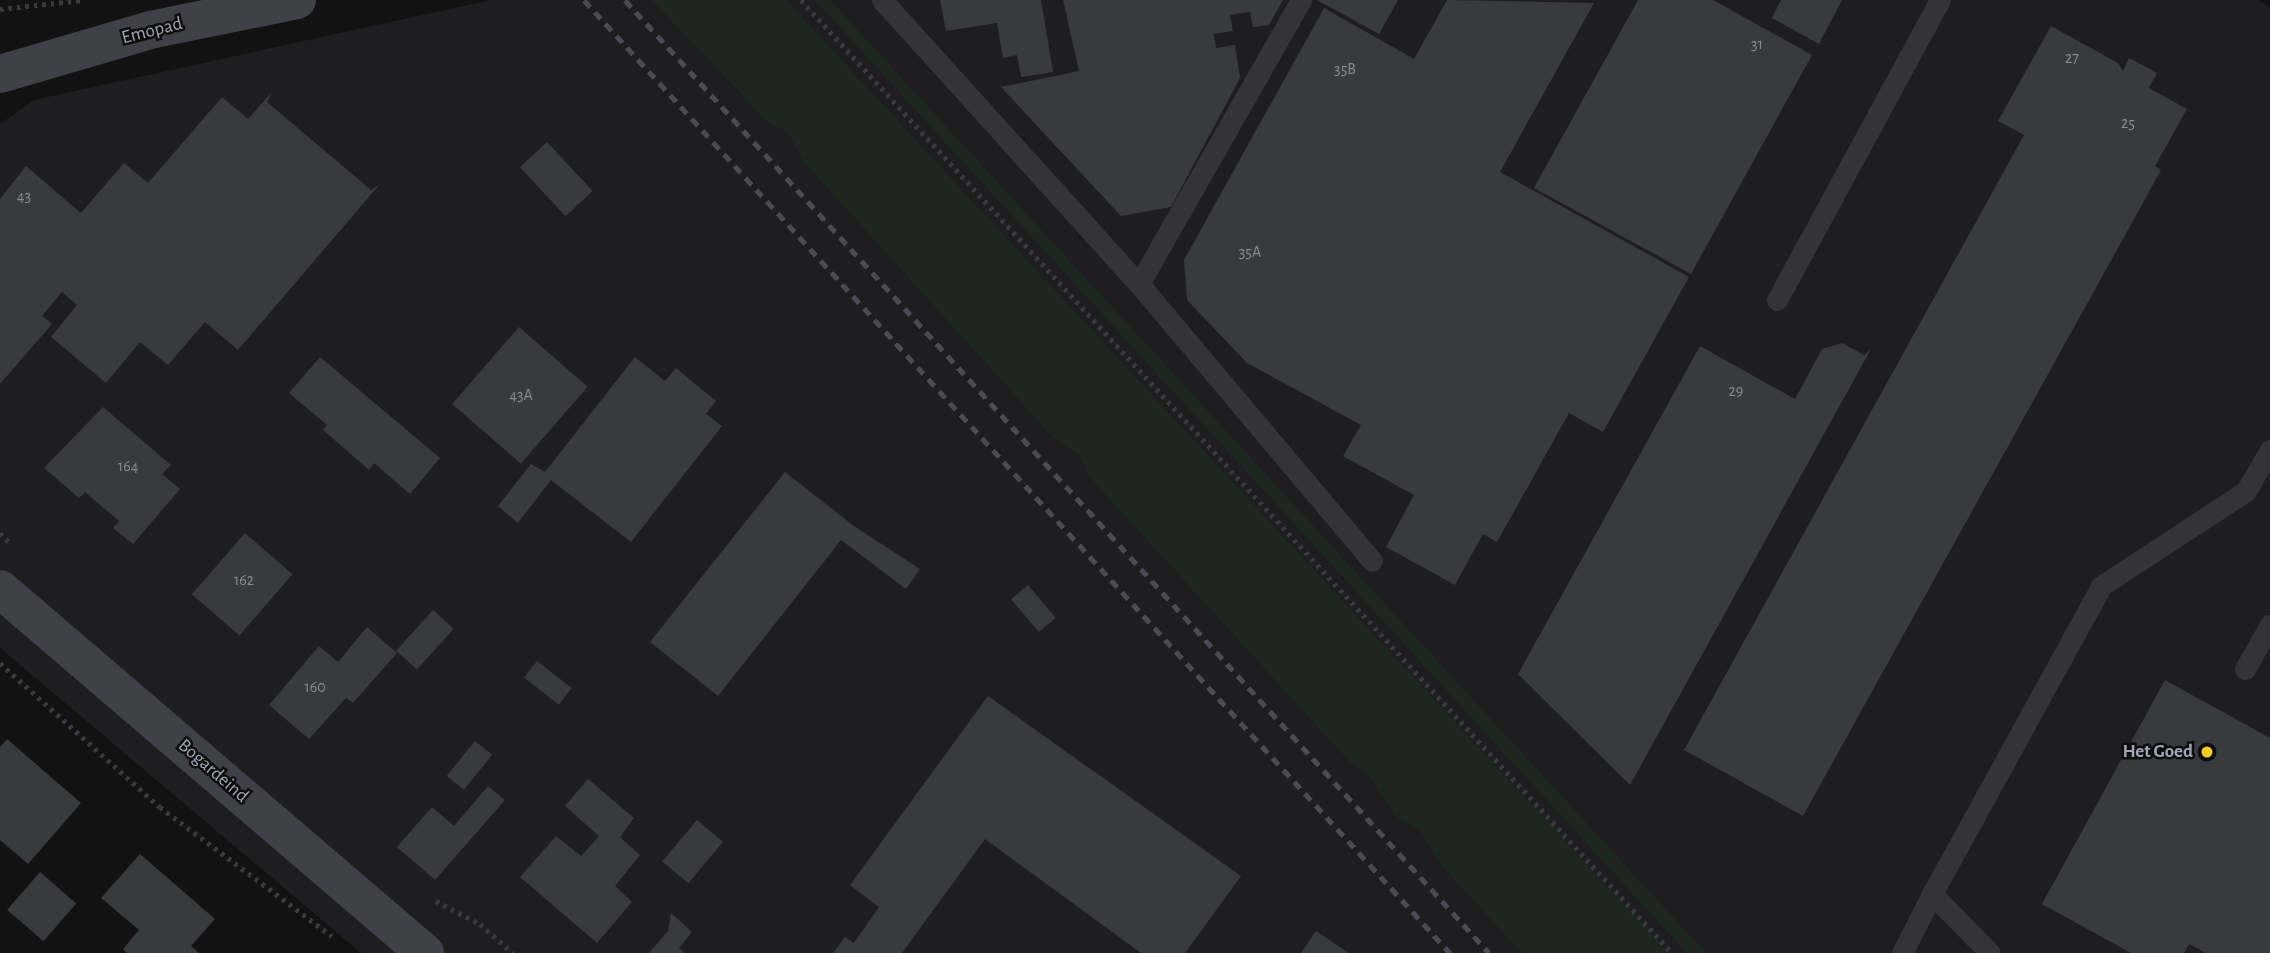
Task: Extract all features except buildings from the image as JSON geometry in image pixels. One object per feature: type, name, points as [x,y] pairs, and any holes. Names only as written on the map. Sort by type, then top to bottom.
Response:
[{"type":"street","name":"Emopad","points":[[3,71],[150,30],[297,0]]},
{"type":"street","name":"Bogardeind","points":[[0,589],[425,953]]},
{"type":"lane","points":[[882,0],[1139,284],[1372,561]]},
{"type":"lane","points":[[1139,284],[1301,0]]},
{"type":"lane","points":[[1777,300],[1940,0]]},
{"type":"lane","points":[[1902,953],[2101,586],[2246,491],[2270,450]]},
{"type":"lane","points":[[2245,669],[2270,625]]},
{"type":"lane","points":[[1932,894],[1990,953]]},
{"type":"path","points":[[0,9],[85,0]]},
{"type":"path","points":[[801,0],[1672,953]]},
{"type":"path","points":[[0,663],[160,807],[336,939]]},
{"type":"shaded area","points":[[491,0],[2258,0],[2270,7],[2270,953],[361,953],[0,648],[0,124],[34,100]]},
{"type":"shaded area","points":[[652,0],[786,0],[1669,953],[1522,953],[1443,867],[1420,830],[1398,818],[1366,772],[1350,762],[1087,474],[1080,456],[1050,434],[805,163],[787,131],[770,124]]},
{"type":"shaded area","points":[[815,0],[830,0],[1706,953],[1687,953]]},
{"type":"railway","points":[[584,0],[1450,953]]},
{"type":"railway","points":[[625,0],[1489,953]]},
{"type":"place","name":"Het Goed","points":[[2207,752]]}]
